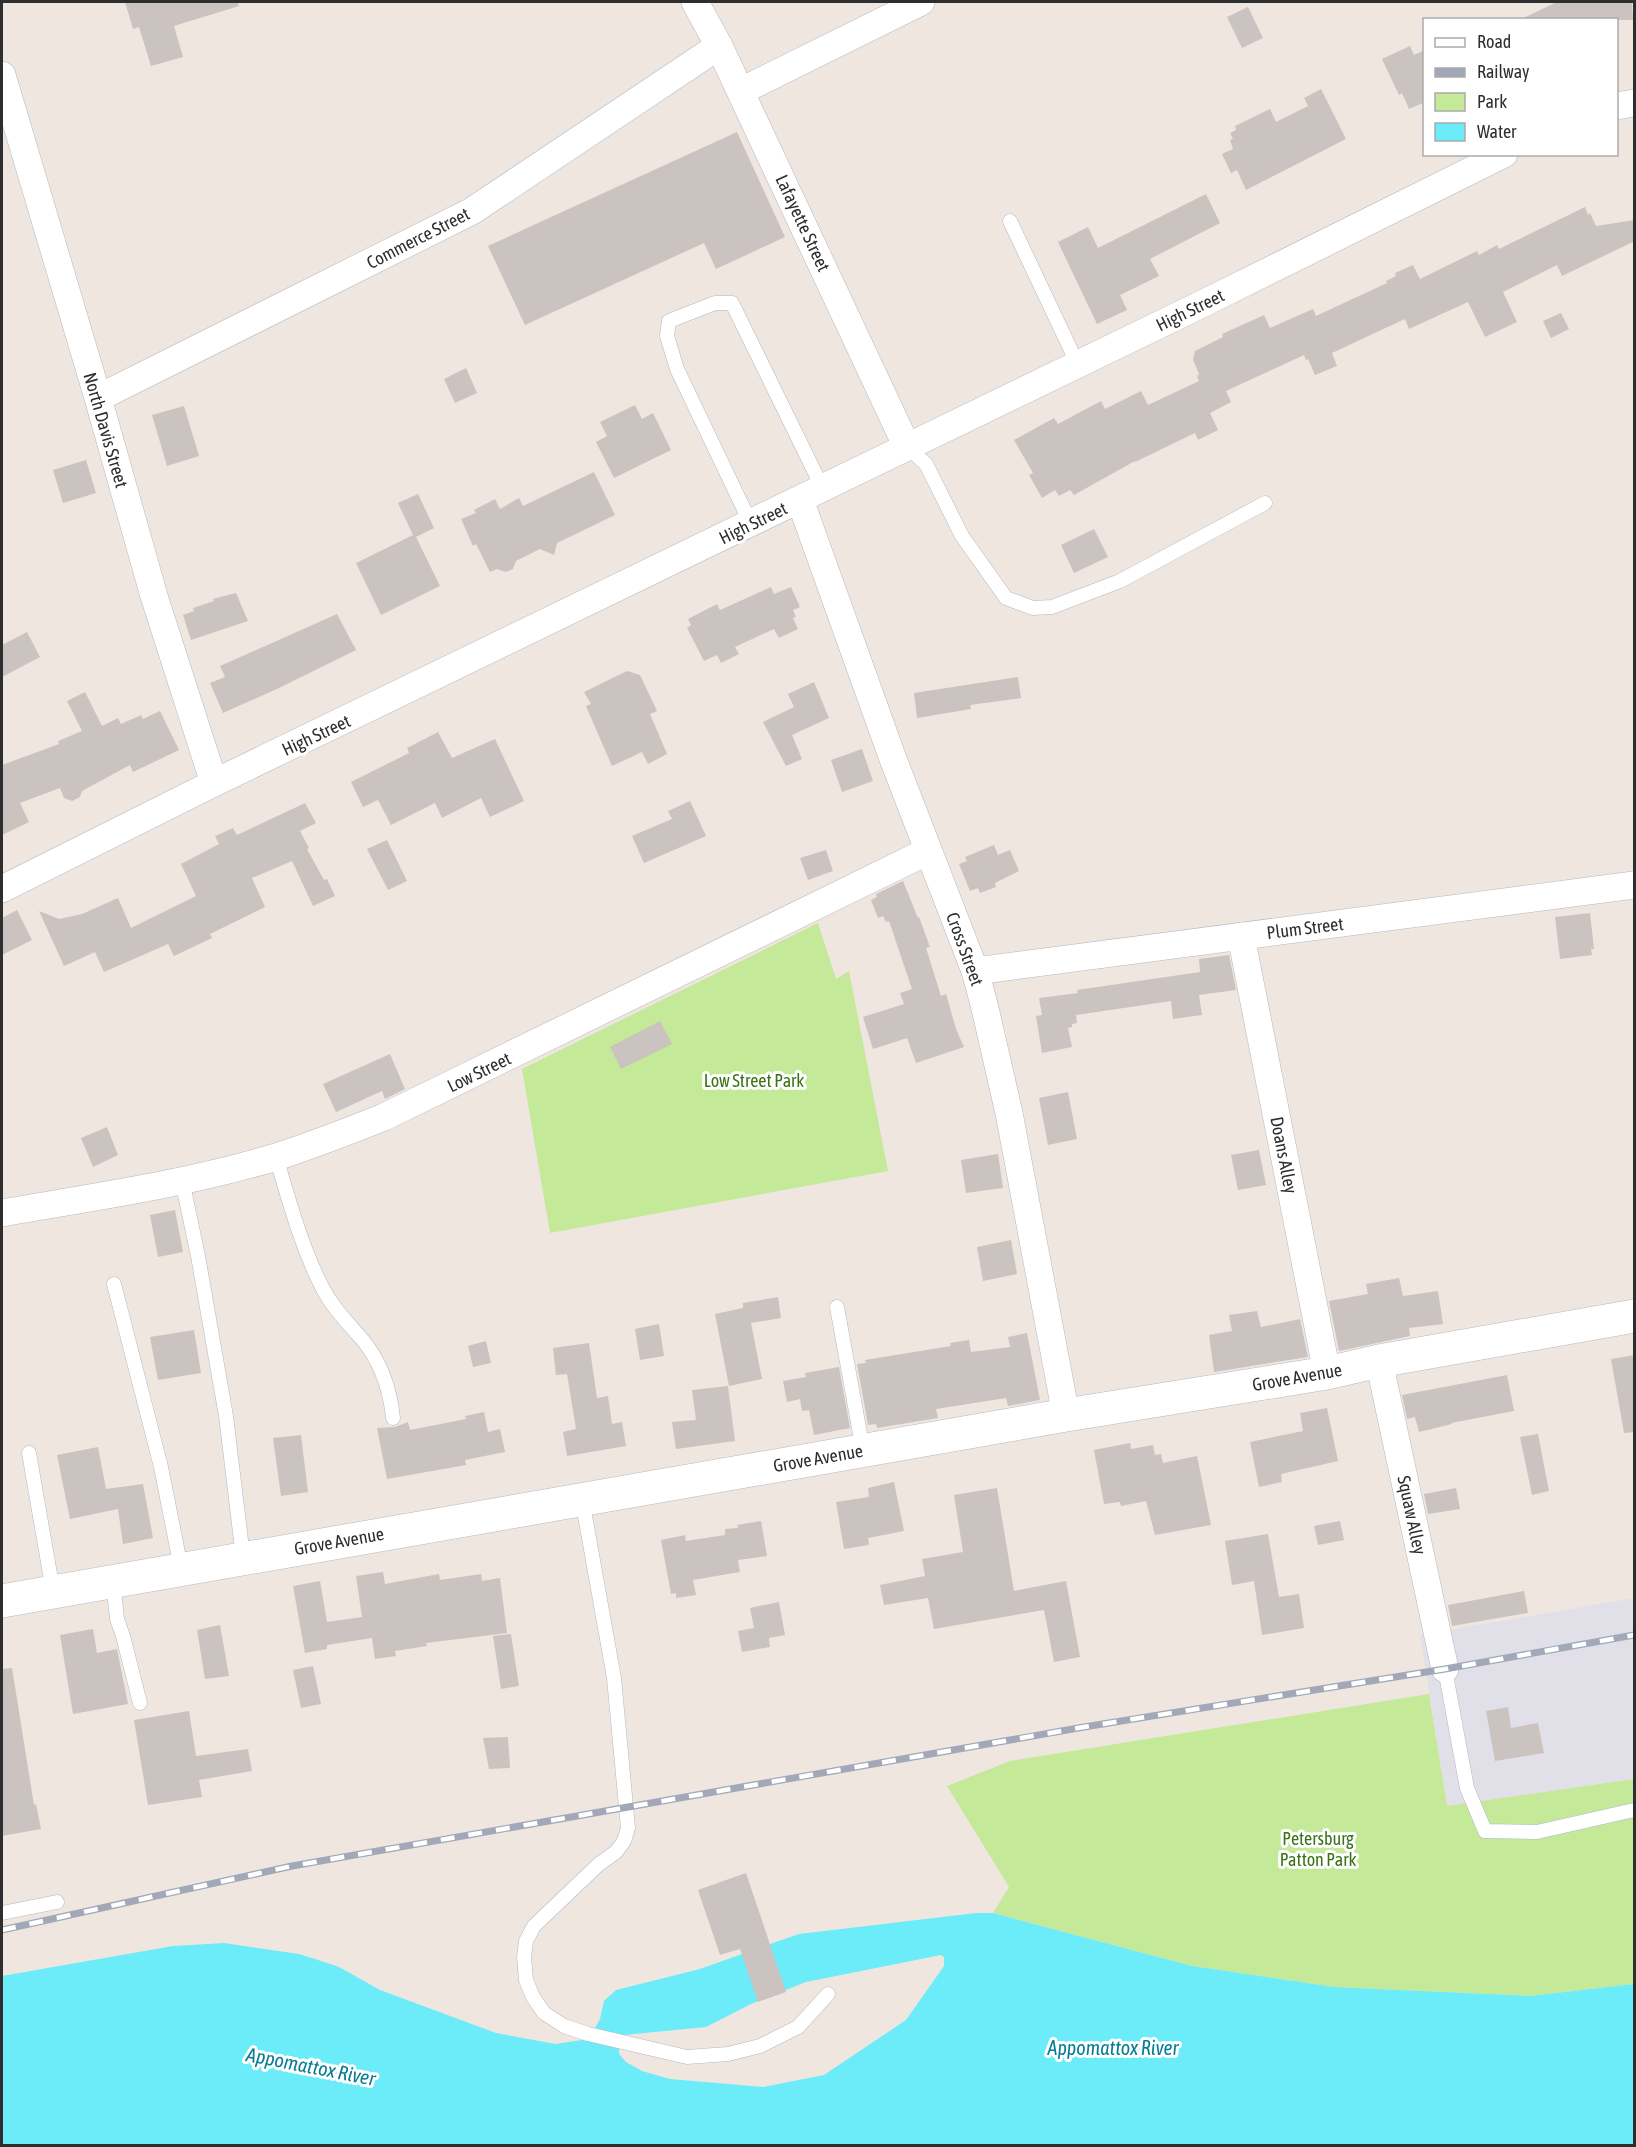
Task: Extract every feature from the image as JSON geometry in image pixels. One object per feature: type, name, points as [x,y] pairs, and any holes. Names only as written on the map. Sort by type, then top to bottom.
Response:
[{"type":"main road","name":"Grove Avenue","points":[[2,1601],[243,1557],[1066,1415],[1327,1373],[1379,1361],[1635,1317]]},
{"type":"street","name":"Lafayette Street","points":[[695,2],[741,91],[908,447]]},
{"type":"street","points":[[741,91],[921,2]]},
{"type":"street","name":"Commerce Street","points":[[98,398],[472,211],[719,46]]},
{"type":"street","name":"North Davis Street","points":[[2,75],[154,596],[214,783]]},
{"type":"street","points":[[1618,106],[1635,104]]},
{"type":"street","name":"High Street","points":[[2,889],[214,783],[1078,365],[1500,156]]},
{"type":"street","name":"Cross Street","points":[[812,495],[892,759],[975,971],[1009,1113],[1066,1415]]},
{"type":"street","name":"Low Street","points":[[2,1213],[182,1180],[276,1157],[384,1117],[928,851]]},
{"type":"street","name":"Plum Street","points":[[975,971],[1635,885]]},
{"type":"street","name":"Doans Alley","points":[[1241,936],[1327,1373]]},
{"type":"street","name":"Squaw Alley","points":[[1379,1361],[1445,1669]]},
{"type":"lane","points":[[1010,221],[1078,365]]},
{"type":"lane","points":[[751,524],[677,369],[667,336],[669,321],[716,303],[732,303],[812,495]]},
{"type":"lane","points":[[908,447],[926,464],[962,536],[1006,598],[1033,608],[1053,607],[1120,581],[1265,503]]},
{"type":"lane","points":[[276,1157],[296,1224],[322,1287],[335,1309],[362,1339],[377,1362],[386,1381],[393,1418]]},
{"type":"lane","points":[[182,1180],[226,1416],[243,1557]]},
{"type":"lane","points":[[114,1284],[161,1467],[181,1568]]},
{"type":"lane","points":[[837,1307],[863,1450]]},
{"type":"lane","points":[[30,1453],[53,1591]]},
{"type":"lane","points":[[582,1499],[614,1678],[628,1828],[624,1841],[616,1852],[599,1864],[534,1926],[526,1941],[524,1957],[526,1980],[532,1997],[544,2013],[564,2026],[588,2034],[687,2057],[728,2054],[759,2046],[798,2027],[828,1994]]},
{"type":"lane","points":[[113,1580],[117,1619],[140,1703]]},
{"type":"lane","points":[[1445,1669],[1467,1788],[1485,1831],[1537,1832],[1635,1810]]},
{"type":"lane","points":[[2,1913],[57,1902]]},
{"type":"shaded area","points":[[1634,1598],[1634,1779],[1447,1806],[1420,1635]]},
{"type":"green space","name":"Low Street Park","points":[[818,923],[836,979],[849,971],[888,1171],[550,1233],[522,1069]]},
{"type":"green space","name":"Petersburg Patton Park","points":[[1429,1694],[1447,1806],[1634,1779],[1634,1984],[1530,1996],[1334,1987],[1192,1966],[993,1913],[1009,1887],[947,1786],[1010,1761]]},
{"type":"water","name":"Appomattox River","points":[[976,1913],[993,1913],[1192,1966],[1334,1987],[1530,1996],[1634,1984],[1634,2145],[2,2146],[2,1976],[173,1946],[224,1943],[299,1954],[339,1967],[380,1990],[496,2033],[555,2044],[589,2039],[600,2019],[604,2001],[616,1990],[700,1969],[799,1934]],"holes":[[[941,1955],[944,1957],[944,1966],[906,2020],[824,2075],[763,2087],[670,2079],[642,2071],[626,2062],[619,2054],[619,2043],[624,2035],[706,2027],[751,2004],[806,1982]]]},
{"type":"building","points":[[125,2],[238,2],[239,6],[174,26],[183,57],[151,66],[139,27],[133,29]]},
{"type":"building","points":[[1557,2],[1632,2],[1633,20],[1523,18]]},
{"type":"building","points":[[1248,7],[1263,38],[1242,48],[1227,17]]},
{"type":"building","points":[[1410,46],[1414,55],[1423,51],[1423,103],[1409,109],[1402,93],[1399,95],[1382,59]]},
{"type":"building","points":[[1321,89],[1346,139],[1246,190],[1237,170],[1231,173],[1222,154],[1233,149],[1230,140],[1233,139],[1230,133],[1236,130],[1235,126],[1270,109],[1276,122],[1308,106],[1304,98]]},
{"type":"building","points":[[737,132],[785,237],[716,269],[704,243],[525,325],[488,246]]},
{"type":"building","points":[[1206,194],[1220,223],[1150,259],[1159,276],[1120,295],[1127,310],[1097,324],[1058,242],[1088,227],[1098,248]]},
{"type":"building","points":[[1585,207],[1596,226],[1635,220],[1635,241],[1562,276],[1557,265],[1503,292],[1517,322],[1485,337],[1468,302],[1409,329],[1405,319],[1332,353],[1337,366],[1315,375],[1304,355],[1226,391],[1231,402],[1210,413],[1218,430],[1198,440],[1195,433],[1135,461],[1074,495],[1070,490],[1059,496],[1055,490],[1042,498],[1029,475],[1033,473],[1014,440],[1054,418],[1058,424],[1101,401],[1105,409],[1141,391],[1148,405],[1199,381],[1197,376],[1199,374],[1193,360],[1195,351],[1223,337],[1222,334],[1264,315],[1270,328],[1313,309],[1316,316],[1387,283],[1386,281],[1396,276],[1395,273],[1413,265],[1420,279],[1477,251],[1479,255],[1497,245],[1499,249]]},
{"type":"building","points":[[1561,313],[1569,329],[1551,338],[1543,321]]},
{"type":"building","points":[[466,368],[477,393],[455,403],[444,379]]},
{"type":"building","points":[[635,405],[642,419],[653,413],[671,450],[614,478],[596,442],[607,436],[600,422]]},
{"type":"building","points":[[184,406],[199,456],[167,466],[152,415]]},
{"type":"building","points":[[86,460],[96,493],[63,503],[53,470]]},
{"type":"building","points":[[594,472],[615,515],[557,543],[554,555],[540,549],[516,561],[513,569],[506,572],[497,569],[490,572],[476,544],[473,546],[461,519],[476,513],[474,510],[495,499],[500,509],[519,498],[523,506]]},
{"type":"building","points":[[418,494],[434,528],[416,537],[440,586],[381,615],[356,563],[413,535],[398,503]]},
{"type":"building","points":[[1094,529],[1108,557],[1074,573],[1061,545]]},
{"type":"building","points":[[771,587],[774,594],[791,587],[800,607],[793,610],[796,617],[793,618],[798,629],[779,638],[774,629],[735,647],[739,654],[721,663],[717,655],[704,661],[687,628],[691,625],[688,619],[717,604],[720,610]]},
{"type":"building","points":[[236,593],[248,621],[191,640],[183,615],[194,611],[193,608],[214,601],[213,599]]},
{"type":"building","points":[[337,614],[356,650],[223,713],[210,683],[225,677],[220,666]]},
{"type":"building","points":[[27,632],[40,657],[2,677],[2,645]]},
{"type":"building","points":[[627,671],[640,675],[657,711],[650,714],[667,754],[648,764],[642,752],[612,766],[586,706],[591,704],[584,692]]},
{"type":"building","points":[[1018,677],[1021,698],[970,705],[971,709],[917,718],[914,693]]},
{"type":"building","points":[[814,682],[829,718],[792,735],[802,759],[786,766],[763,722],[794,707],[788,694]]},
{"type":"building","points":[[85,692],[102,726],[118,718],[121,724],[141,715],[143,719],[160,711],[179,750],[133,772],[130,765],[82,791],[80,797],[72,801],[64,798],[60,788],[20,803],[29,822],[2,835],[2,765],[59,744],[58,741],[82,731],[67,701]]},
{"type":"building","points":[[438,732],[452,758],[495,739],[524,801],[490,817],[481,798],[442,818],[435,803],[391,825],[378,800],[363,807],[351,782],[409,753],[407,748]]},
{"type":"building","points":[[862,749],[873,781],[842,792],[831,760]]},
{"type":"building","points":[[690,801],[706,836],[644,863],[632,836],[672,819],[668,811]]},
{"type":"building","points":[[305,803],[316,823],[300,831],[309,848],[307,849],[324,880],[327,879],[335,896],[313,906],[292,861],[252,878],[265,907],[210,934],[212,938],[174,956],[168,944],[104,972],[95,952],[64,966],[39,911],[59,919],[82,914],[118,898],[131,928],[196,896],[181,864],[219,844],[215,836],[233,828],[237,835]]},
{"type":"building","points":[[387,840],[407,881],[388,890],[367,849]]},
{"type":"building","points":[[994,845],[998,855],[1010,850],[1019,871],[995,883],[996,887],[980,893],[978,888],[970,891],[959,864],[967,861],[965,857]]},
{"type":"building","points":[[826,850],[833,871],[808,880],[800,858]]},
{"type":"building","points":[[903,881],[930,947],[926,948],[941,996],[946,994],[964,1047],[916,1063],[907,1038],[873,1049],[863,1017],[904,1004],[900,993],[912,989],[889,921],[886,922],[883,916],[878,918],[871,900],[877,897],[876,894]]},
{"type":"building","points":[[17,910],[32,940],[2,955],[2,918]]},
{"type":"building","points":[[1590,913],[1594,949],[1591,949],[1592,955],[1560,959],[1555,917]]},
{"type":"building","points":[[1229,955],[1236,990],[1199,995],[1202,1015],[1173,1019],[1171,1001],[1076,1015],[1077,1023],[1068,1028],[1072,1047],[1042,1053],[1036,1016],[1042,1015],[1039,998],[1078,993],[1077,990],[1200,972],[1199,959]]},
{"type":"building","points":[[660,1021],[672,1044],[621,1069],[610,1047]]},
{"type":"building","points":[[390,1054],[405,1089],[385,1099],[382,1091],[336,1112],[323,1084]]},
{"type":"building","points":[[1068,1092],[1077,1139],[1048,1145],[1039,1098]]},
{"type":"building","points":[[107,1127],[118,1155],[93,1167],[81,1138]]},
{"type":"building","points":[[1259,1150],[1266,1185],[1238,1190],[1231,1155]]},
{"type":"building","points":[[998,1154],[1003,1188],[966,1193],[961,1160]]},
{"type":"building","points":[[175,1210],[183,1252],[158,1257],[150,1215]]},
{"type":"building","points":[[1011,1240],[1017,1274],[983,1281],[977,1247]]},
{"type":"building","points":[[1399,1278],[1403,1296],[1438,1291],[1443,1324],[1409,1328],[1410,1336],[1339,1351],[1329,1301],[1368,1294],[1366,1284]]},
{"type":"building","points":[[778,1297],[781,1318],[751,1323],[762,1379],[729,1386],[715,1314],[743,1308],[743,1303]]},
{"type":"building","points":[[1257,1311],[1261,1327],[1300,1319],[1308,1357],[1214,1372],[1209,1335],[1232,1331],[1229,1315]]},
{"type":"building","points":[[659,1324],[664,1356],[640,1360],[635,1329]]},
{"type":"building","points":[[194,1330],[201,1373],[158,1380],[150,1337]]},
{"type":"building","points":[[1027,1333],[1040,1400],[1008,1406],[1006,1398],[936,1409],[938,1418],[877,1428],[876,1424],[868,1425],[857,1364],[866,1363],[865,1360],[951,1346],[950,1343],[969,1340],[971,1352],[1010,1347],[1008,1337]]},
{"type":"building","points":[[486,1341],[491,1363],[473,1367],[468,1346]]},
{"type":"building","points":[[589,1343],[597,1398],[608,1396],[612,1424],[622,1422],[626,1446],[567,1456],[563,1432],[576,1429],[567,1374],[556,1375],[553,1348]]},
{"type":"building","points":[[1635,1355],[1635,1432],[1624,1433],[1611,1359]]},
{"type":"building","points":[[839,1367],[850,1428],[814,1435],[809,1410],[802,1411],[800,1399],[787,1402],[783,1381],[806,1377],[805,1373]]},
{"type":"building","points":[[1507,1375],[1514,1411],[1451,1423],[1419,1432],[1415,1417],[1407,1419],[1402,1395]]},
{"type":"building","points":[[728,1386],[735,1441],[676,1449],[672,1422],[696,1420],[692,1390]]},
{"type":"building","points":[[1327,1408],[1338,1461],[1281,1474],[1282,1482],[1259,1487],[1250,1442],[1303,1431],[1300,1413]]},
{"type":"building","points":[[484,1412],[488,1432],[500,1429],[505,1452],[465,1460],[466,1465],[387,1479],[377,1428],[395,1427],[408,1422],[410,1430],[466,1419],[465,1416]]},
{"type":"building","points":[[1538,1434],[1549,1491],[1532,1495],[1520,1437]]},
{"type":"building","points":[[301,1435],[308,1492],[281,1496],[273,1438]]},
{"type":"building","points":[[1130,1443],[1131,1449],[1153,1445],[1155,1455],[1161,1454],[1163,1463],[1197,1456],[1211,1525],[1155,1535],[1146,1501],[1121,1506],[1120,1502],[1104,1504],[1094,1450]]},
{"type":"building","points":[[98,1447],[106,1489],[143,1484],[153,1538],[123,1544],[118,1509],[70,1519],[57,1455]]},
{"type":"building","points":[[894,1482],[904,1531],[868,1538],[869,1545],[844,1549],[836,1502],[869,1497],[868,1488]]},
{"type":"building","points":[[997,1488],[1014,1591],[1066,1581],[1080,1657],[1054,1662],[1044,1610],[934,1629],[928,1598],[884,1605],[880,1585],[925,1576],[922,1559],[963,1552],[954,1495]]},
{"type":"building","points":[[1456,1488],[1460,1509],[1428,1514],[1424,1494]]},
{"type":"building","points":[[761,1521],[767,1556],[738,1560],[740,1572],[693,1580],[696,1595],[676,1598],[676,1593],[671,1594],[661,1540],[685,1535],[686,1541],[725,1535],[725,1529],[738,1528],[737,1525]]},
{"type":"building","points":[[1340,1521],[1344,1540],[1318,1545],[1314,1526]]},
{"type":"building","points":[[1268,1534],[1279,1597],[1299,1594],[1304,1628],[1262,1635],[1254,1581],[1232,1585],[1225,1541]]},
{"type":"building","points":[[383,1572],[385,1584],[439,1574],[440,1580],[481,1574],[482,1581],[500,1578],[507,1633],[426,1643],[427,1646],[395,1651],[396,1656],[375,1659],[372,1638],[327,1645],[327,1649],[305,1653],[293,1586],[320,1581],[327,1622],[362,1617],[356,1576]]},
{"type":"building","points":[[1524,1591],[1528,1613],[1452,1626],[1448,1605]]},
{"type":"building","points":[[779,1602],[785,1635],[769,1638],[770,1647],[742,1652],[738,1631],[754,1628],[750,1608]]},
{"type":"building","points":[[220,1625],[229,1676],[205,1679],[197,1630]]},
{"type":"building","points":[[93,1629],[97,1653],[117,1649],[128,1704],[73,1714],[60,1635]]},
{"type":"building","points":[[511,1634],[519,1686],[501,1689],[493,1636]]},
{"type":"building","points":[[313,1666],[321,1704],[301,1708],[293,1670]]},
{"type":"building","points":[[12,1668],[34,1805],[36,1804],[41,1829],[2,1836],[2,1669]]},
{"type":"building","points":[[1508,1707],[1511,1728],[1538,1723],[1544,1753],[1495,1761],[1486,1711]]},
{"type":"building","points":[[189,1711],[196,1756],[248,1749],[252,1771],[199,1780],[202,1797],[148,1805],[134,1720]]},
{"type":"building","points":[[508,1737],[510,1768],[489,1769],[483,1738]]},
{"type":"building","points":[[746,1873],[786,1992],[758,2002],[740,1949],[720,1955],[698,1890]]},
{"type":"railway","points":[[2,1930],[292,1866],[1084,1727],[1445,1669],[1634,1635]]}]
